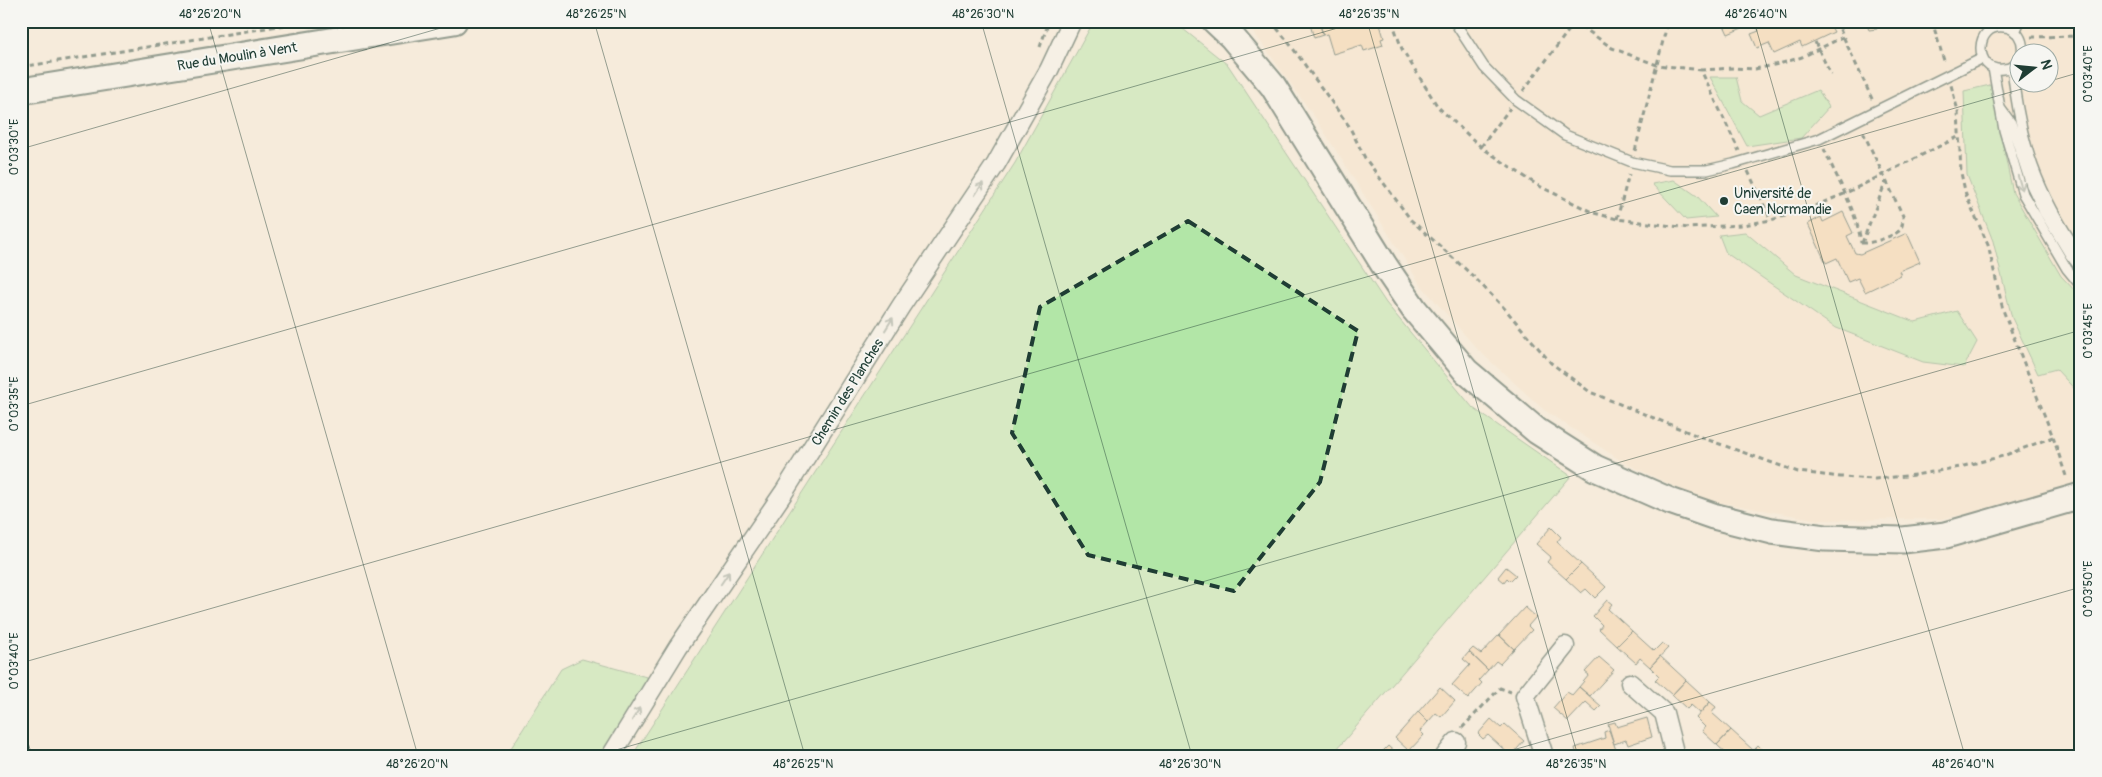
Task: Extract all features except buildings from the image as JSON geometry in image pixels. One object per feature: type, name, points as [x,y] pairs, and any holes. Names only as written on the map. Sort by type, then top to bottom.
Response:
[{"type":"main road","name":"Rue du Moulin à Vent","points":[[21,91],[454,21]]},
{"type":"main road","points":[[1215,21],[1232,37],[1273,86],[1414,310],[1466,371],[1537,431],[1595,468],[1670,501],[1713,516],[1772,531],[1825,538],[1903,540],[1946,535],[2081,496]]},
{"type":"main road","points":[[1946,535],[1963,536],[2006,532],[2081,513]]},
{"type":"street","name":"Chemin des Planches","points":[[610,756],[678,647],[784,492],[901,306],[996,164],[1049,70],[1072,21]]},
{"type":"street","points":[[1544,756],[1526,696],[1565,646]]},
{"type":"street","points":[[1630,683],[1664,713],[1675,756]]},
{"type":"lane","points":[[1454,21],[1484,67],[1516,100],[1566,135],[1632,162],[1670,170],[1707,170],[1744,162],[1820,139],[1983,58]]},
{"type":"lane","points":[[2018,34],[2020,21]]},
{"type":"lane","points":[[2022,42],[2018,34],[2001,24],[1983,38],[1980,45],[1983,58],[1993,68],[1998,105],[2023,194],[2067,269],[2081,286]]},
{"type":"lane","points":[[1993,68],[2010,68]]},
{"type":"lane","points":[[2014,92],[2016,107],[2032,166],[2051,209],[2081,256]]},
{"type":"lane","points":[[1998,105],[2011,123],[2030,185],[2070,255],[2081,269]]},
{"type":"lane","points":[[2011,123],[2016,107]]},
{"type":"path","points":[[21,67],[310,21]]},
{"type":"path","points":[[1040,47],[1049,21]]},
{"type":"path","points":[[1271,21],[1289,42],[1349,126],[1365,158],[1411,220],[1473,276],[1505,309],[1551,363],[1570,379],[1590,392],[1703,438],[1798,472],[1875,479],[1915,475],[1960,467],[2003,456],[2053,437],[2003,310],[1988,245],[1966,195],[1960,173],[1958,111],[1932,21]]},
{"type":"path","points":[[1618,219],[1668,21]]},
{"type":"path","points":[[1836,21],[1878,110]]},
{"type":"path","points":[[1480,147],[1575,22],[1612,48],[1657,65],[1701,70],[1755,69],[1779,64],[1819,49],[1843,36]]},
{"type":"path","points":[[2018,34],[2081,36]]},
{"type":"path","points":[[1815,42],[1830,75]]},
{"type":"path","points":[[1701,70],[1771,220]]},
{"type":"path","points":[[1858,120],[1903,216],[1900,230],[1870,244],[1861,243]]},
{"type":"path","points":[[1820,139],[1860,230],[1861,243]]},
{"type":"path","points":[[1861,243],[1886,181]]},
{"type":"path","points":[[1450,749],[1460,730],[1500,688],[1526,696]]},
{"type":"highlighted area","points":[[1188,221],[1358,331],[1320,482],[1234,591],[1088,555],[1012,433],[1040,307]]},
{"type":"shaded area","name":"Université de Caen Normandie","points":[[1244,21],[2081,21],[2081,486],[2026,503],[1941,519],[1818,520],[1700,499],[1623,462],[1544,410],[1478,350],[1420,284],[1316,119]]},
{"type":"green space","points":[[1094,21],[1173,21],[1228,65],[1386,303],[1473,408],[1571,476],[1331,756],[632,756],[1015,163]]},
{"type":"green space","points":[[1710,77],[1736,77],[1742,101],[1759,115],[1818,90],[1829,107],[1801,138],[1747,146]]},
{"type":"green space","points":[[1990,85],[2013,193],[2061,276],[2081,297],[2081,396],[2056,369],[2038,374],[2012,318],[1993,241],[1967,175],[1964,91]]},
{"type":"green space","points":[[1674,180],[1697,196],[1716,217],[1686,220],[1652,184]]},
{"type":"green space","points":[[1745,232],[1796,275],[1915,322],[1957,311],[1977,342],[1964,367],[1923,362],[1834,327],[1726,253],[1719,235]]},
{"type":"green space","points":[[582,659],[650,678],[599,756],[506,756],[561,669]]},
{"type":"place","name":"Université de Caen Normandie","points":[[1724,201]]}]
